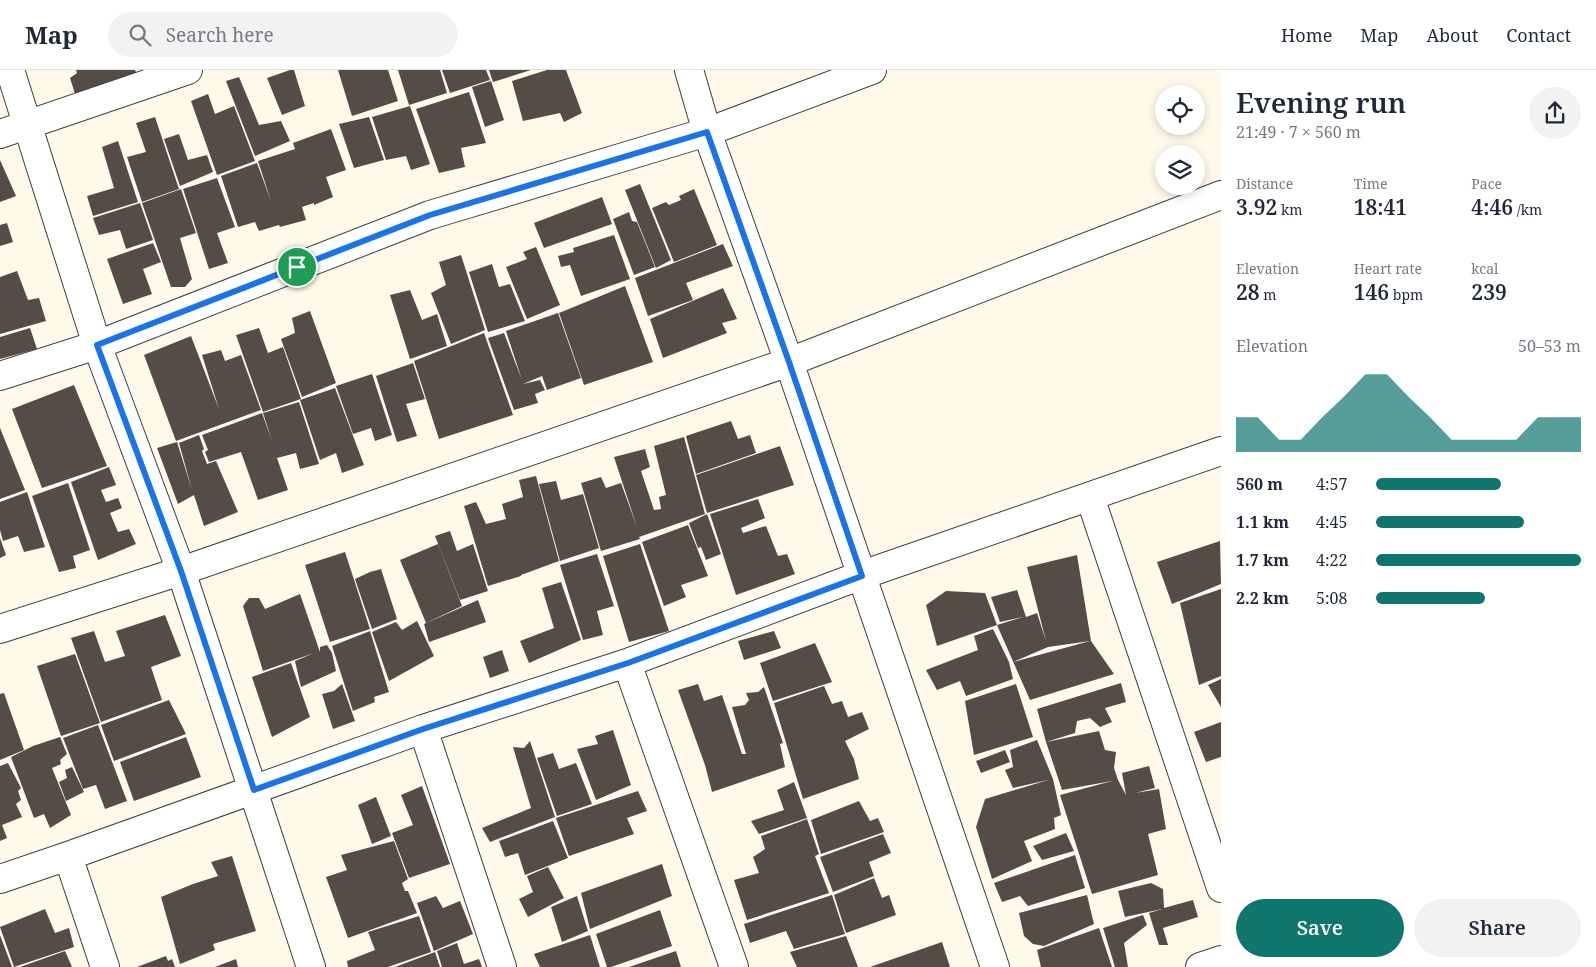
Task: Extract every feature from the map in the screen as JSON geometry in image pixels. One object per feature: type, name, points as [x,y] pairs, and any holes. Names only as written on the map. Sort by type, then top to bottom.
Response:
[{"type":"street","points":[[10,70],[97,345],[181,571],[311,967]]},
{"type":"street","points":[[0,134],[188,70]]},
{"type":"street","points":[[689,70],[707,132],[789,362],[995,967]]},
{"type":"street","points":[[0,376],[97,345],[430,215],[707,132],[872,70]]},
{"type":"street","points":[[0,629],[181,571],[789,362],[1221,195]]},
{"type":"street","points":[[0,879],[423,729],[628,663],[862,576],[1221,451]]},
{"type":"street","points":[[1090,497],[1221,888]]},
{"type":"street","points":[[628,663],[734,967]]},
{"type":"street","points":[[423,729],[502,967]]},
{"type":"street","points":[[68,856],[105,967]]},
{"type":"street","points":[[1200,967],[1221,960]]},
{"type":"building","points":[[76,70],[135,70],[137,74],[75,94],[70,78],[77,73]]},
{"type":"building","points":[[294,70],[305,106],[282,115],[267,78]]},
{"type":"building","points":[[338,70],[388,70],[398,101],[352,116]]},
{"type":"building","points":[[398,70],[440,70],[447,93],[409,105]]},
{"type":"building","points":[[442,70],[486,70],[490,80],[450,93]]},
{"type":"building","points":[[489,70],[531,70],[493,82]]},
{"type":"building","points":[[547,70],[566,70],[582,113],[564,122],[560,113],[523,121],[512,81]]},
{"type":"building","points":[[239,77],[259,125],[281,121],[290,141],[255,156],[226,81]]},
{"type":"building","points":[[491,81],[504,120],[485,127],[472,87]]},
{"type":"building","points":[[469,92],[486,143],[461,148],[465,167],[439,173],[416,109]]},
{"type":"building","points":[[208,94],[215,114],[234,106],[255,161],[217,175],[191,101]]},
{"type":"building","points":[[410,106],[430,164],[411,170],[406,156],[386,160],[372,117]]},
{"type":"building","points":[[155,117],[179,189],[142,202],[127,157],[146,152],[136,123]]},
{"type":"building","points":[[369,117],[384,160],[354,168],[339,124]]},
{"type":"building","points":[[331,129],[346,170],[326,177],[333,197],[314,205],[314,203],[302,207],[306,220],[259,231],[255,222],[238,227],[221,176],[257,163],[271,201],[258,161],[295,149],[293,143]]},
{"type":"building","points":[[179,134],[188,160],[207,155],[213,172],[180,186],[164,139]]},
{"type":"building","points":[[118,141],[138,202],[93,216],[87,196],[114,188],[102,147]]},
{"type":"building","points":[[0,160],[16,196],[0,202]]},
{"type":"building","points":[[217,178],[235,227],[217,233],[228,263],[209,269],[183,189]]},
{"type":"building","points":[[640,184],[671,260],[656,268],[625,190]]},
{"type":"building","points":[[181,189],[196,233],[180,238],[192,279],[185,287],[171,287],[142,203]]},
{"type":"building","points":[[694,189],[717,245],[674,262],[652,208],[666,202],[669,205],[681,200],[679,196]]},
{"type":"building","points":[[602,197],[612,224],[544,248],[534,223]]},
{"type":"building","points":[[140,203],[153,240],[126,249],[120,230],[99,235],[93,218]]},
{"type":"building","points":[[629,212],[632,221],[637,222],[655,267],[634,275],[613,219]]},
{"type":"building","points":[[7,223],[13,242],[0,246],[0,225]]},
{"type":"building","points":[[614,235],[630,279],[581,296],[570,265],[561,267],[558,256],[574,252],[573,248]]},
{"type":"building","points":[[153,243],[161,262],[143,269],[152,294],[123,304],[107,259]]},
{"type":"building","points":[[723,244],[733,266],[686,283],[693,300],[648,316],[635,278]]},
{"type":"building","points":[[536,247],[560,305],[527,319],[506,267],[527,259],[523,252]]},
{"type":"building","points":[[461,255],[485,330],[451,344],[431,293],[446,285],[439,262]]},
{"type":"building","points":[[492,264],[499,287],[510,284],[525,321],[488,332],[469,272]]},
{"type":"building","points":[[17,271],[28,300],[39,298],[46,321],[0,334],[0,277]]},
{"type":"building","points":[[625,286],[653,362],[584,385],[559,313]]},
{"type":"building","points":[[723,288],[737,319],[722,323],[727,333],[663,358],[650,319]]},
{"type":"building","points":[[410,290],[422,320],[437,314],[447,346],[410,359],[390,295]]},
{"type":"building","points":[[310,311],[336,383],[302,397],[281,339],[295,333],[292,318]]},
{"type":"building","points":[[558,313],[581,378],[547,390],[542,376],[523,384],[540,380],[545,390],[535,394],[538,403],[514,410],[488,338],[504,333],[522,380],[506,331]]},
{"type":"building","points":[[30,328],[37,349],[0,359],[0,337]]},
{"type":"building","points":[[259,328],[268,353],[283,347],[301,399],[263,412],[236,335]]},
{"type":"building","points":[[484,333],[513,415],[439,439],[414,361]]},
{"type":"building","points":[[191,336],[219,409],[202,355],[221,350],[225,361],[241,355],[261,410],[176,441],[144,355]]},
{"type":"building","points":[[413,363],[425,399],[406,404],[417,436],[397,442],[376,376]]},
{"type":"building","points":[[372,374],[392,435],[375,441],[371,428],[353,434],[336,386]]},
{"type":"building","points":[[74,385],[107,466],[42,488],[12,409]]},
{"type":"building","points":[[335,388],[364,465],[342,473],[336,453],[320,460],[300,400]]},
{"type":"building","points":[[299,402],[319,464],[300,469],[296,453],[277,458],[288,490],[258,500],[241,452],[209,462],[205,452],[208,450],[202,435],[262,413],[272,441],[263,413]]},
{"type":"building","points":[[731,421],[738,439],[750,435],[756,453],[696,474],[686,436]]},
{"type":"building","points":[[0,428],[25,490],[0,499]]},
{"type":"building","points":[[199,435],[207,464],[216,461],[238,512],[204,526],[194,495],[178,504],[157,448],[177,442],[192,490],[179,443]]},
{"type":"building","points":[[684,437],[705,514],[639,537],[640,539],[601,551],[581,483],[601,477],[606,488],[621,483],[637,527],[614,457],[645,449],[650,467],[641,471],[654,510],[661,509],[659,497],[666,495],[654,446]]},
{"type":"building","points":[[780,446],[794,485],[707,513],[696,475]]},
{"type":"building","points":[[109,467],[116,485],[101,490],[106,502],[118,498],[122,508],[110,513],[118,532],[129,529],[136,544],[98,560],[71,482]]},
{"type":"building","points":[[536,476],[559,561],[521,576],[488,586],[464,506],[476,502],[486,524],[506,519],[502,504],[523,497],[519,480]]},
{"type":"building","points":[[556,481],[561,500],[583,494],[599,548],[560,561],[539,484]]},
{"type":"building","points":[[68,483],[90,550],[73,556],[76,568],[59,572],[32,496]]},
{"type":"building","points":[[27,492],[45,547],[24,552],[18,536],[3,541],[0,530],[0,502]]},
{"type":"building","points":[[758,499],[765,518],[741,528],[743,533],[766,526],[778,556],[787,554],[795,574],[736,595],[710,514]]},
{"type":"building","points":[[707,514],[721,554],[706,560],[701,547],[698,548],[689,523]]},
{"type":"building","points":[[688,525],[708,576],[681,585],[686,597],[664,606],[642,542]]},
{"type":"building","points":[[450,531],[457,551],[473,544],[488,591],[460,600],[435,536]]},
{"type":"building","points":[[0,538],[6,555],[0,558]]},
{"type":"building","points":[[1220,541],[1221,584],[1172,604],[1157,562]]},
{"type":"building","points":[[438,544],[462,606],[426,623],[400,560]]},
{"type":"building","points":[[640,544],[669,631],[629,642],[603,556]]},
{"type":"building","points":[[345,552],[370,629],[330,642],[305,565]]},
{"type":"building","points":[[597,554],[614,606],[597,611],[603,635],[583,640],[560,565]]},
{"type":"building","points":[[1077,555],[1091,641],[1114,674],[1030,700],[1013,662],[997,625],[1023,617],[1000,622],[991,597],[1017,590],[1026,617],[1037,613],[1046,641],[1027,567]],"holes":[[[1090,641],[1013,662],[1048,647]]]},
{"type":"building","points":[[381,569],[397,619],[372,629],[355,579]]},
{"type":"building","points":[[561,582],[581,640],[529,663],[520,641],[554,628],[542,588]]},
{"type":"building","points":[[1221,589],[1221,676],[1199,685],[1180,603]]},
{"type":"building","points":[[946,591],[985,593],[997,625],[937,646],[926,605]]},
{"type":"building","points":[[300,594],[320,652],[320,647],[327,645],[332,653],[336,671],[301,687],[295,661],[314,653],[263,671],[243,606],[249,598],[259,598],[265,609]]},
{"type":"building","points":[[478,600],[486,622],[429,642],[424,624]]},
{"type":"building","points":[[165,615],[181,656],[151,667],[162,700],[101,722],[71,638],[94,631],[105,662],[125,656],[116,631]]},
{"type":"building","points":[[417,621],[434,656],[389,681],[372,632],[396,622],[402,630]]},
{"type":"building","points":[[993,629],[1009,662],[1013,679],[966,696],[960,681],[937,690],[926,670],[978,650],[974,636]]},
{"type":"building","points":[[370,631],[389,692],[374,697],[375,702],[353,711],[332,646]]},
{"type":"building","points":[[774,631],[781,648],[744,660],[738,641]]},
{"type":"building","points":[[815,643],[832,682],[773,701],[760,663]]},
{"type":"building","points":[[502,650],[509,671],[490,678],[483,657]]},
{"type":"building","points":[[75,654],[100,723],[61,736],[37,666]]},
{"type":"building","points":[[291,663],[310,717],[272,737],[252,677]]},
{"type":"building","points":[[1221,679],[1221,707],[1208,685]]},
{"type":"building","points":[[1121,683],[1126,702],[1105,708],[1112,722],[1100,727],[1090,718],[1077,721],[1075,733],[1046,742],[1037,709]]},
{"type":"building","points":[[342,684],[355,721],[333,729],[322,694],[334,691]]},
{"type":"building","points":[[698,684],[704,701],[722,695],[742,754],[746,754],[732,707],[745,705],[749,700],[746,693],[758,692],[764,687],[783,743],[780,744],[785,767],[712,792],[705,765],[678,690]]},
{"type":"building","points":[[1016,684],[1033,737],[974,755],[965,701]]},
{"type":"building","points":[[824,686],[832,704],[842,701],[848,717],[862,712],[869,729],[845,741],[854,759],[859,779],[803,799],[774,703]]},
{"type":"building","points":[[4,693],[24,750],[0,760],[0,694]]},
{"type":"building","points":[[169,700],[186,734],[114,761],[101,725]]},
{"type":"building","points":[[1221,722],[1221,757],[1206,762],[1194,732]]},
{"type":"building","points":[[98,725],[127,801],[105,809],[96,785],[83,789],[63,738]]},
{"type":"building","points":[[613,730],[631,785],[596,800],[577,749],[598,744],[595,736]]},
{"type":"building","points":[[1099,731],[1105,750],[1116,752],[1114,768],[1126,795],[1122,773],[1149,766],[1155,788],[1135,793],[1159,789],[1166,829],[1148,834],[1158,875],[1092,894],[1060,795],[1112,781],[1062,790],[1046,742]]},
{"type":"building","points":[[60,737],[67,754],[60,760],[61,764],[52,768],[71,815],[50,828],[44,814],[34,818],[11,757],[33,746]]},
{"type":"building","points":[[186,737],[201,777],[134,801],[120,762]]},
{"type":"building","points":[[1037,740],[1053,779],[1061,815],[1054,818],[1055,829],[1024,841],[1032,861],[992,879],[976,827],[985,799],[1048,780],[1013,788],[1005,770],[1013,767],[1010,750]]},
{"type":"building","points":[[530,741],[555,817],[490,842],[482,828],[531,808],[513,747],[524,748]]},
{"type":"building","points":[[1005,750],[1010,762],[981,773],[976,761]]},
{"type":"building","points":[[553,753],[559,769],[576,763],[592,804],[557,816],[537,758]]},
{"type":"building","points":[[8,763],[21,788],[18,791],[21,800],[16,804],[22,817],[2,825],[7,838],[0,841],[0,766]]},
{"type":"building","points":[[72,767],[84,792],[66,801],[59,782],[67,778],[65,770]]},
{"type":"building","points":[[794,782],[807,818],[759,834],[751,821],[784,810],[777,790]]},
{"type":"building","points":[[422,786],[450,864],[409,878],[392,833],[413,825],[401,795]]},
{"type":"building","points":[[638,791],[647,811],[627,818],[634,834],[569,856],[556,818]]},
{"type":"building","points":[[376,797],[391,836],[372,844],[358,805]]},
{"type":"building","points":[[859,801],[870,821],[878,818],[884,832],[821,854],[811,820]]},
{"type":"building","points":[[807,819],[819,854],[815,856],[829,893],[747,920],[734,880],[759,873],[753,857],[765,849],[761,836]]},
{"type":"building","points":[[553,821],[568,858],[525,875],[518,853],[505,857],[499,841]]},
{"type":"building","points":[[1066,833],[1074,851],[1042,860],[1033,846]]},
{"type":"building","points":[[883,834],[891,853],[869,862],[874,876],[833,892],[820,857]]},
{"type":"building","points":[[394,841],[408,879],[402,883],[405,891],[408,891],[417,913],[348,938],[326,877],[347,870],[341,855]]},
{"type":"building","points":[[1075,855],[1085,888],[1028,906],[1020,896],[1002,902],[994,883]]},
{"type":"building","points":[[232,856],[256,931],[213,944],[215,950],[180,964],[161,897],[218,876],[211,862]]},
{"type":"building","points":[[662,864],[672,896],[590,929],[581,893]]},
{"type":"building","points":[[548,867],[564,898],[528,917],[519,899],[533,892],[527,876]]},
{"type":"building","points":[[874,878],[882,898],[889,895],[896,915],[846,933],[834,895]]},
{"type":"building","points":[[1151,883],[1163,889],[1164,908],[1193,900],[1198,917],[1163,928],[1168,945],[1159,945],[1149,913],[1162,909],[1125,917],[1118,891]]},
{"type":"building","points":[[832,895],[845,934],[794,949],[786,931],[750,943],[744,924]]},
{"type":"building","points":[[1087,895],[1094,924],[1044,946],[1033,944],[1024,936],[1019,913]]},
{"type":"building","points":[[436,896],[443,908],[460,901],[473,934],[434,951],[417,903]]},
{"type":"building","points":[[577,896],[588,931],[562,942],[551,907]]},
{"type":"building","points":[[45,909],[55,933],[69,928],[74,947],[14,967],[0,927]]},
{"type":"building","points":[[660,910],[672,946],[607,967],[596,934]]},
{"type":"building","points":[[1143,915],[1147,925],[1124,943],[1128,967],[1115,967],[1103,928]]},
{"type":"building","points":[[419,916],[431,952],[388,967],[348,967],[347,961],[375,950],[368,932]]},
{"type":"building","points":[[1099,928],[1112,967],[1041,967],[1037,950]]},
{"type":"building","points":[[0,935],[12,967],[0,967]]},
{"type":"building","points":[[590,935],[600,967],[540,967],[534,954]]},
{"type":"building","points":[[846,936],[858,967],[797,967],[790,952]]},
{"type":"building","points":[[942,942],[950,967],[870,967]]},
{"type":"building","points":[[457,943],[464,964],[479,959],[482,967],[442,967],[437,951]]},
{"type":"building","points":[[65,951],[72,967],[20,967]]},
{"type":"building","points":[[676,951],[681,967],[629,967]]},
{"type":"building","points":[[435,952],[440,967],[395,967]]},
{"type":"building","points":[[166,956],[168,961],[172,959],[175,967],[137,967]]},
{"type":"building","points":[[236,959],[238,967],[215,967]]},
{"type":"route","points":[[707,132],[789,362],[862,576],[628,663],[423,729],[254,790],[181,571],[97,345],[297,267],[430,215],[707,132]]}]
